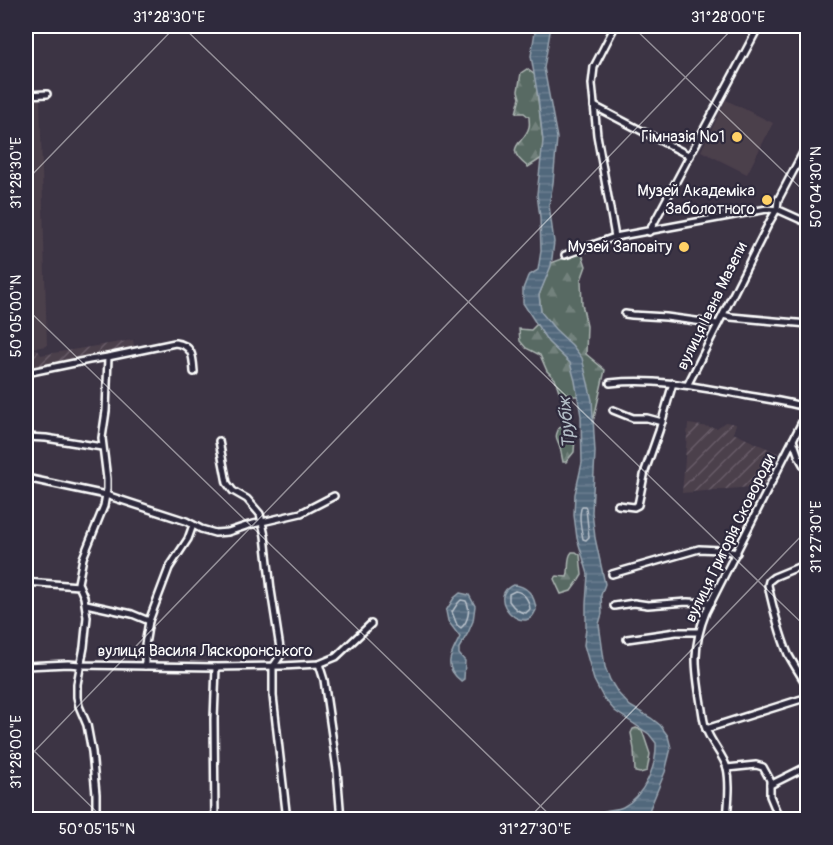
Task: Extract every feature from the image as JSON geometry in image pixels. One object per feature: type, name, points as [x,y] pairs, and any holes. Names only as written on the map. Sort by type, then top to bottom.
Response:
[{"type":"street","points":[[615,26],[593,70],[592,84],[598,141],[615,237]]},
{"type":"street","points":[[649,232],[759,26]]},
{"type":"street","points":[[26,95],[47,94]]},
{"type":"street","points":[[594,106],[690,156]]},
{"type":"street","name":"вулиця Івана Мазепи","points":[[688,384],[777,209],[778,200],[807,143]]},
{"type":"street","points":[[565,255],[615,237],[759,210],[777,209],[807,223]]},
{"type":"street","points":[[625,314],[718,324]]},
{"type":"street","points":[[723,315],[807,324]]},
{"type":"street","points":[[26,373],[172,343],[186,346],[190,350],[194,372]]},
{"type":"street","points":[[94,819],[96,794],[92,752],[87,725],[77,697],[77,684],[86,636],[86,604],[79,586],[79,577],[83,558],[104,506],[106,495],[107,478],[102,433],[106,411],[108,357]]},
{"type":"street","points":[[610,383],[640,381],[688,384],[790,403],[807,409]]},
{"type":"street","points":[[618,505],[634,507],[638,505],[645,471],[673,383]]},
{"type":"street","name":"вулиця Григорія Сковороди","points":[[727,819],[729,794],[727,768],[706,729],[695,652],[698,632],[807,409]]},
{"type":"street","points":[[613,410],[633,418],[650,418],[662,422]]},
{"type":"street","points":[[26,437],[102,447]]},
{"type":"street","points":[[793,440],[798,457],[807,474]]},
{"type":"street","points":[[219,441],[227,483],[233,491],[247,499],[260,514],[265,536],[281,655],[273,666],[273,696],[287,819]]},
{"type":"street","points":[[26,478],[106,495],[186,521],[205,531],[223,533],[301,513],[334,496]]},
{"type":"street","points":[[145,666],[145,645],[149,621],[169,568],[188,539],[193,525]]},
{"type":"street","points":[[612,574],[699,549],[720,549],[736,553]]},
{"type":"street","points":[[807,562],[774,577],[768,583],[784,645],[807,687]]},
{"type":"street","points":[[26,582],[79,586]]},
{"type":"street","points":[[614,606],[695,601],[711,603]]},
{"type":"street","points":[[86,604],[125,612],[149,621]]},
{"type":"street","name":"вулиця Василя Ляскоронського","points":[[26,666],[68,664],[216,667],[319,664],[336,657],[371,624]]},
{"type":"street","points":[[627,639],[676,632],[698,632]]},
{"type":"street","points":[[319,664],[324,680],[337,770],[341,819]]},
{"type":"street","points":[[215,819],[216,667]]},
{"type":"street","points":[[706,729],[807,697]]},
{"type":"street","points":[[727,768],[760,765],[766,771],[771,785],[770,796],[780,819]]},
{"type":"street","points":[[771,785],[807,766]]},
{"type":"shaded area","points":[[26,99],[40,99],[47,346],[26,349]]},
{"type":"shaded area","name":"Гімназія №1","points":[[726,100],[773,123],[747,174],[701,151]]},
{"type":"shaded area","points":[[133,340],[135,351],[26,373],[26,350],[37,349],[41,355]]},
{"type":"shaded area","points":[[725,422],[736,424],[733,433],[778,453],[763,486],[682,493],[688,424],[717,428]]},
{"type":"green space","points":[[527,69],[535,75],[543,141],[542,158],[528,167],[520,160],[515,150],[529,126],[529,117],[524,113],[516,113],[520,98],[518,91],[521,73]]},
{"type":"green space","points":[[582,254],[586,266],[581,280],[582,304],[587,326],[586,354],[605,370],[594,418],[577,396],[560,394],[555,379],[547,371],[540,355],[526,348],[520,341],[519,329],[531,330],[537,324],[541,312],[539,295],[551,263]]},
{"type":"green space","points":[[565,425],[575,438],[574,452],[566,462],[563,462],[556,436],[559,428]]},
{"type":"green space","points":[[572,552],[580,555],[582,575],[571,591],[561,594],[554,579],[557,576],[567,577],[569,557]]},
{"type":"green space","points":[[636,728],[642,730],[650,754],[647,771],[640,773],[635,772],[631,733]]},
{"type":"water","points":[[536,26],[551,26],[544,68],[557,138],[549,205],[554,242],[551,266],[539,295],[541,312],[582,358],[592,400],[595,452],[592,512],[605,584],[601,595],[602,614],[599,624],[605,667],[618,693],[630,706],[660,725],[668,736],[671,748],[665,772],[648,813],[632,819],[588,819],[605,811],[623,807],[637,796],[652,770],[656,743],[649,734],[615,711],[603,697],[594,680],[584,645],[588,574],[577,538],[574,515],[575,494],[582,463],[581,416],[575,381],[570,363],[548,342],[523,303],[523,289],[528,276],[538,270],[541,251],[537,194],[543,141],[531,56]]},
{"type":"water","points":[[513,585],[526,589],[534,600],[536,610],[526,620],[514,617],[505,607],[503,595],[506,589]]},
{"type":"water","points":[[460,593],[469,595],[475,606],[473,621],[459,648],[459,654],[465,661],[464,679],[461,681],[455,676],[450,665],[451,655],[460,637],[448,621],[446,611]]},
{"type":"place","name":"Гімназія №1","points":[[737,137]]},
{"type":"place","name":"Музей Академіка Заболотного","points":[[767,200]]},
{"type":"place","name":"Музей Заповіту","points":[[684,247]]},
{"type":"water label","name":"Трубіж","points":[[567,423]]}]
